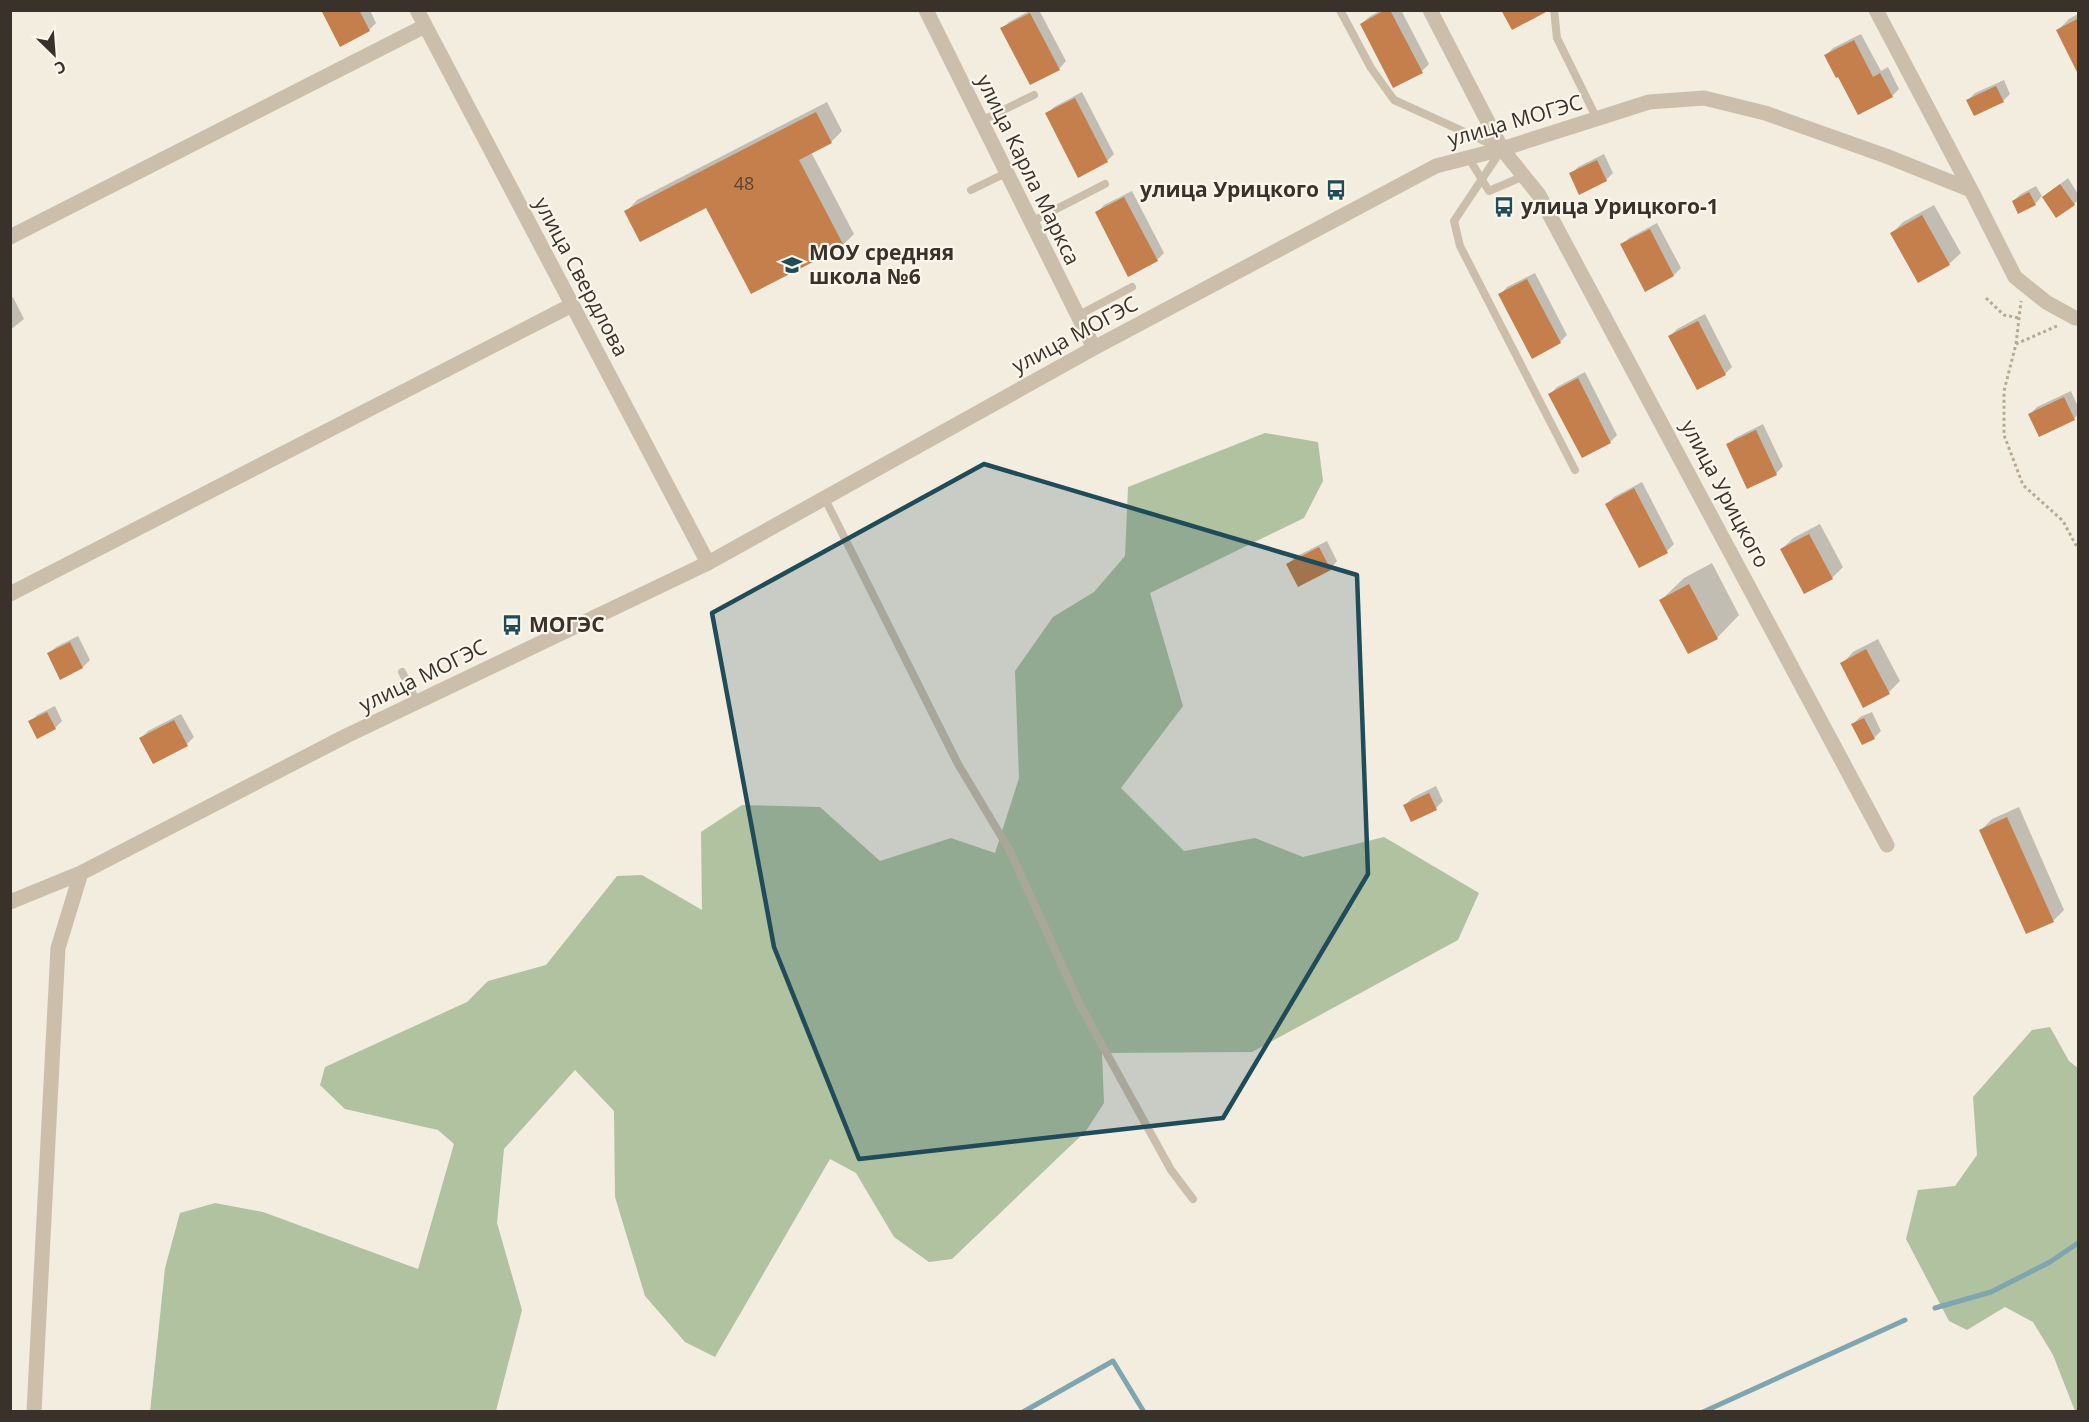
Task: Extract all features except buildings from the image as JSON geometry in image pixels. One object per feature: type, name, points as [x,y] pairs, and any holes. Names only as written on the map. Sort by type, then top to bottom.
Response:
[{"type":"street","name":"улица Свердлова","points":[[417,10],[708,562]]},
{"type":"street","name":"улица Карла Маркса","points":[[926,10],[1094,348]]},
{"type":"street","name":"улица Урицкого","points":[[1430,10],[1502,149],[1539,195],[1727,542],[1887,845]]},
{"type":"street","points":[[1876,10],[2015,277],[2046,302],[2077,318]]},
{"type":"street","points":[[10,237],[425,26]]},
{"type":"street","name":"улица МОГЭС","points":[[10,902],[81,873],[346,736],[708,562],[1094,348],[1436,166],[1502,149],[1649,102],[1704,98],[1764,113],[1886,156],[1971,190]]},
{"type":"street","points":[[10,594],[572,305]]},
{"type":"street","points":[[34,1412],[58,948],[81,873]]},
{"type":"lane","points":[[1340,10],[1371,68],[1394,100],[1502,149],[1454,221],[1460,246],[1575,470]]},
{"type":"lane","points":[[1554,10],[1557,38],[1597,119]]},
{"type":"lane","points":[[981,121],[1034,95]]},
{"type":"lane","points":[[1468,157],[1489,191],[1524,176]]},
{"type":"lane","points":[[970,190],[1006,173]]},
{"type":"lane","points":[[1031,222],[1105,184]]},
{"type":"lane","points":[[1077,316],[1132,287]]},
{"type":"lane","points":[[824,497],[958,764],[1010,851],[1080,1005],[1171,1170],[1193,1199]]},
{"type":"lane","points":[[402,672],[417,702]]},
{"type":"path","points":[[2023,283],[2016,344],[2004,391],[2004,435],[2023,485],[2063,521],[2079,549]]},
{"type":"path","points":[[1986,298],[2004,315],[2019,318]]},
{"type":"path","points":[[2016,344],[2077,318]]},
{"type":"highlighted area","points":[[984,464],[1357,575],[1368,874],[1223,1118],[859,1159],[774,947],[712,613]]},
{"type":"green space","points":[[1265,433],[1318,442],[1323,481],[1304,518],[1150,593],[1183,706],[1121,788],[1184,851],[1255,838],[1303,857],[1384,837],[1479,893],[1458,940],[1252,1052],[1102,1053],[1104,1103],[1086,1131],[952,1259],[929,1262],[894,1237],[856,1173],[830,1159],[715,1357],[685,1342],[645,1296],[615,1197],[614,1111],[575,1070],[504,1149],[497,1223],[522,1310],[496,1411],[150,1412],[165,1268],[180,1213],[215,1203],[263,1212],[418,1269],[454,1144],[438,1130],[345,1109],[320,1085],[325,1067],[467,1002],[488,981],[546,965],[617,876],[642,875],[702,910],[701,832],[742,805],[820,807],[880,861],[951,838],[995,853],[1019,778],[1015,671],[1053,617],[1094,592],[1125,556],[1128,487]]},
{"type":"green space","points":[[2050,1027],[2069,1061],[2078,1068],[2078,1411],[2075,1411],[2053,1355],[2033,1322],[2005,1307],[1967,1330],[1949,1321],[1906,1239],[1918,1190],[1955,1186],[1977,1155],[1973,1097],[2032,1030]]},
{"type":"waterway","points":[[1935,1308],[1991,1292],[2050,1262],[2078,1243]]},
{"type":"waterway","points":[[1703,1412],[1905,1320]]},
{"type":"waterway","points":[[1023,1412],[1113,1361],[1144,1412]]},
{"type":"place","name":"улица Урицкого","points":[[1336,190]]},
{"type":"place","name":"улица Урицкого-1","points":[[1504,207]]},
{"type":"place","name":"МОУ средняя школа №6","points":[[792,265]]},
{"type":"place","name":"МОГЭС","points":[[512,625]]}]
